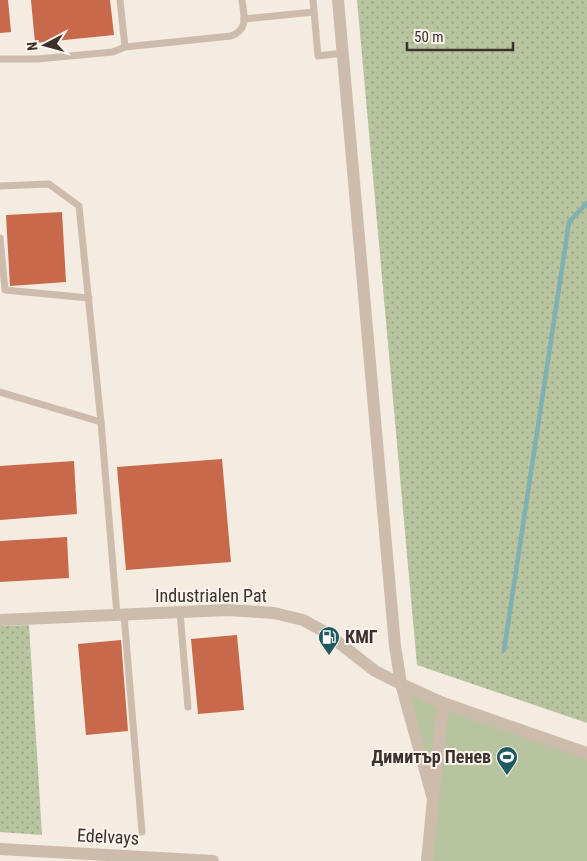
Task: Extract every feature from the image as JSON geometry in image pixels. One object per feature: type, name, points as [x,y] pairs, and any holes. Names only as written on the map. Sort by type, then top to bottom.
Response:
[{"type":"street","points":[[338,0],[395,646],[401,684],[434,799]]},
{"type":"street","name":"Industrialen Pat","points":[[0,620],[180,612],[249,610],[274,612],[303,620],[325,632],[375,671],[443,703],[587,753]]},
{"type":"street","points":[[427,861],[443,703]]},
{"type":"street","name":"Edelvays","points":[[0,849],[213,861]]},
{"type":"lane","points":[[120,0],[125,47]]},
{"type":"lane","points":[[0,59],[47,58],[113,52],[125,47],[231,36],[243,28],[242,0]]},
{"type":"lane","points":[[313,0],[318,56],[343,53]]},
{"type":"lane","points":[[244,20],[314,12]]},
{"type":"lane","points":[[0,186],[49,184],[79,206],[142,832]]},
{"type":"lane","points":[[0,238],[5,290],[89,298]]},
{"type":"lane","points":[[0,392],[101,422]]},
{"type":"lane","points":[[180,612],[188,708]]},
{"type":"green space","points":[[357,0],[587,0],[587,723],[417,665]]},
{"type":"green space","points":[[29,625],[42,835],[0,832],[0,626]]},
{"type":"green space","name":"Димитър Пенев","points":[[401,684],[587,753],[587,861],[427,861],[433,799]]},
{"type":"building","points":[[0,0],[8,0],[11,32],[0,33]]},
{"type":"building","points":[[31,0],[110,0],[114,35],[35,43]]},
{"type":"building","points":[[62,212],[66,282],[10,286],[6,215]]},
{"type":"building","points":[[222,459],[231,562],[126,570],[117,467]]},
{"type":"building","points":[[74,461],[77,514],[0,520],[0,466]]},
{"type":"building","points":[[67,537],[69,578],[0,582],[0,541]]},
{"type":"building","points":[[237,635],[244,710],[198,714],[191,639]]},
{"type":"building","points":[[121,640],[128,731],[86,735],[78,644]]},
{"type":"waterway","points":[[504,650],[569,222],[587,203]]},
{"type":"place","name":"КМГ","points":[[329,656]]},
{"type":"place","name":"Димитър Пенев","points":[[507,776]]}]
